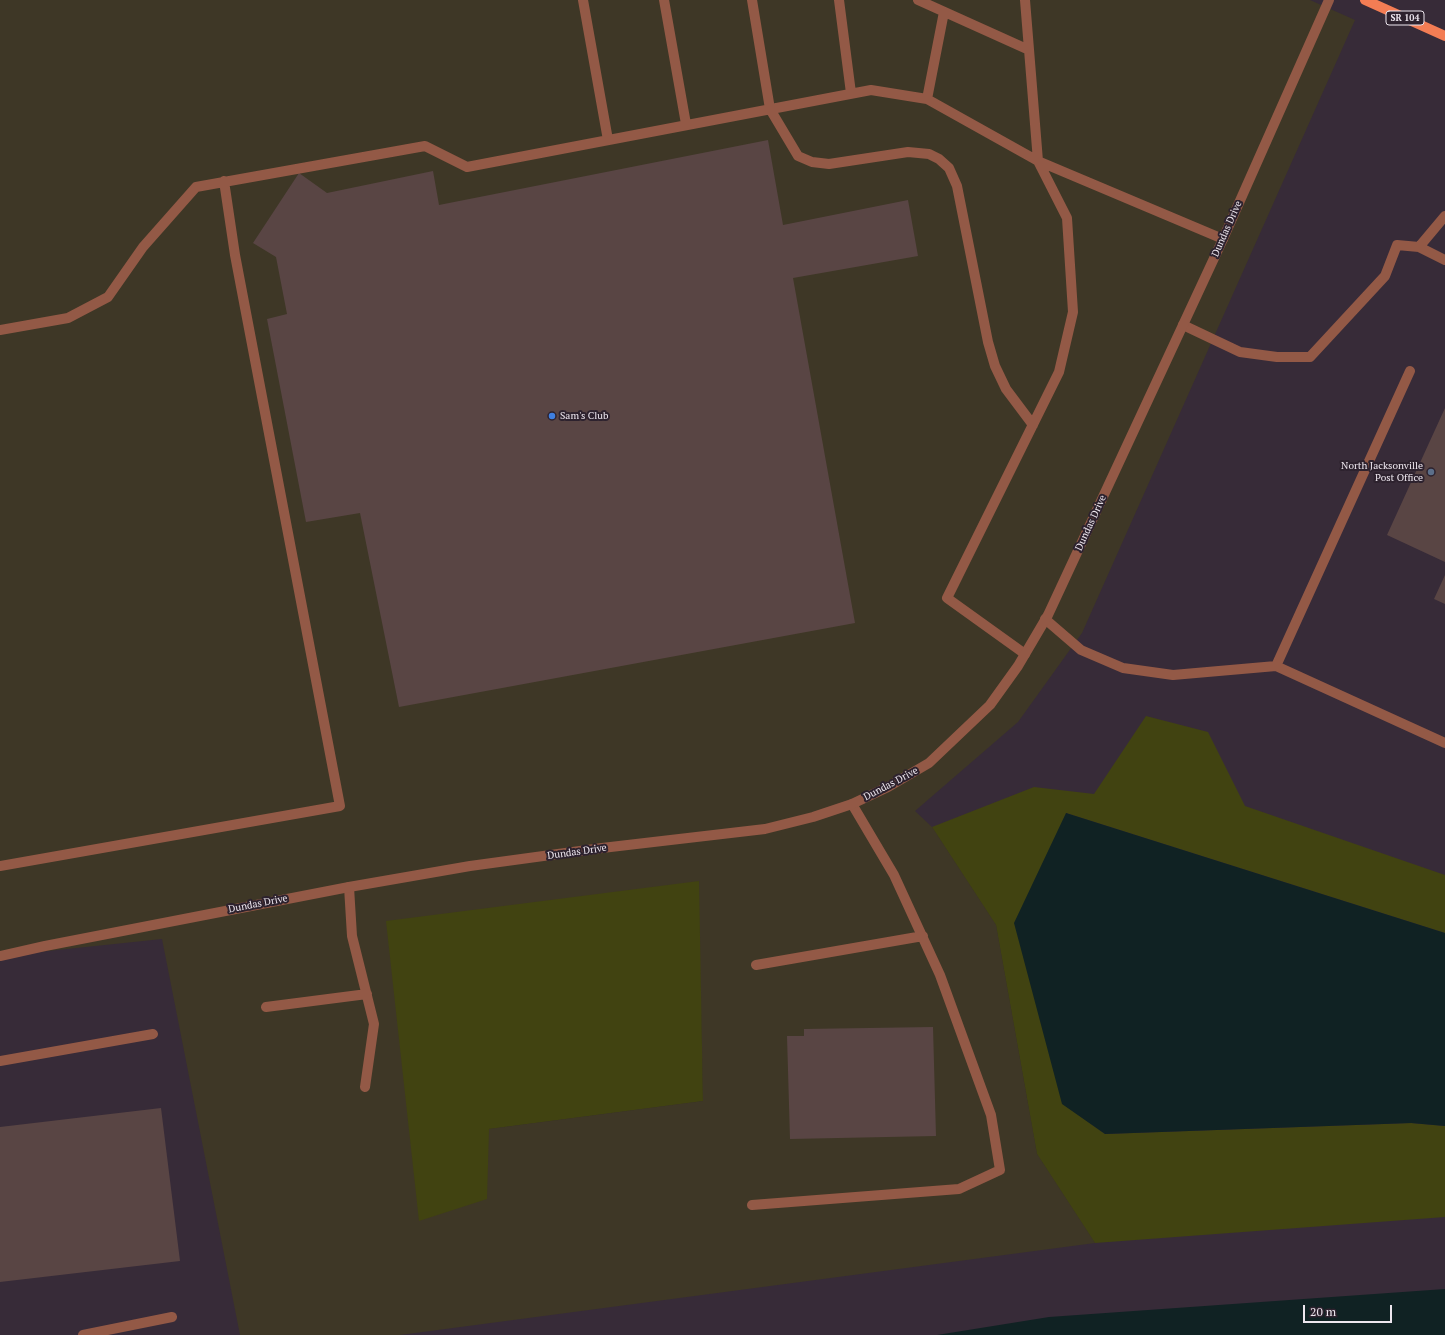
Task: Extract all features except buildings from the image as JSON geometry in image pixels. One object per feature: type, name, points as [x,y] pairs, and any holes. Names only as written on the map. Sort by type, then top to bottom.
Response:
[{"type":"main road","name":"SR 104","points":[[1365,0],[1445,36]]},
{"type":"street","points":[[583,0],[608,140]]},
{"type":"street","points":[[664,0],[686,124]]},
{"type":"street","points":[[752,0],[770,109],[798,156],[812,162],[829,164],[908,152],[929,154],[939,159],[949,168],[957,186],[988,342],[995,366],[1006,389],[1033,425]]},
{"type":"street","points":[[839,0],[851,93]]},
{"type":"street","points":[[918,0],[1029,50]]},
{"type":"street","points":[[1025,0],[1038,161],[1067,218],[1073,312],[1059,372],[947,598],[1025,654]]},
{"type":"street","name":"Dundas Drive","points":[[0,956],[349,886],[470,866],[587,850],[765,829],[813,817],[852,804],[888,787],[929,763],[990,705],[1025,654],[1045,619],[1223,239],[1330,0]]},
{"type":"street","points":[[927,99],[944,12]]},
{"type":"street","points":[[0,330],[68,318],[108,297],[144,246],[196,187],[425,146],[467,167],[686,124],[871,90],[927,99],[1038,161],[1223,239]]},
{"type":"street","points":[[0,866],[340,806],[234,255],[224,182]]},
{"type":"street","points":[[1419,247],[1445,216]]},
{"type":"street","points":[[1183,325],[1240,352],[1277,357],[1310,357],[1385,276],[1397,245],[1419,247],[1445,260]]},
{"type":"street","points":[[1276,666],[1410,371]]},
{"type":"street","points":[[1045,619],[1081,650],[1123,668],[1173,675],[1276,666],[1445,743]]},
{"type":"street","points":[[752,1205],[959,1189],[1000,1170],[991,1115],[940,975],[894,875],[852,804]]},
{"type":"street","points":[[349,886],[352,936],[374,1024],[365,1087]]},
{"type":"street","points":[[756,965],[922,936]]},
{"type":"street","points":[[266,1008],[367,994]]},
{"type":"street","points":[[0,1061],[153,1034]]},
{"type":"street","points":[[83,1335],[172,1317]]},
{"type":"shaded area","points":[[0,0],[1310,0],[1355,20],[1082,633],[1018,722],[915,811],[932,827],[996,925],[1037,1154],[1095,1243],[400,1335],[240,1335],[162,939],[0,956]],"holes":[[[698,881],[703,1101],[489,1129]]]},
{"type":"shaded area","points":[[1146,716],[1208,732],[1245,806],[1445,875],[1445,933],[1066,813],[1062,1103],[1105,1134],[1411,1123],[1445,1126],[1445,1217],[1095,1243],[1037,1154],[996,925],[932,827],[1034,787],[1094,794]]},
{"type":"shaded area","points":[[1066,813],[1445,933],[1445,1126],[1411,1123],[1105,1134],[1062,1104],[1014,923]]},
{"type":"shaded area","points":[[699,881],[703,1101],[489,1129],[487,1199],[419,1221],[386,921]]},
{"type":"shaded area","points":[[1445,1289],[1445,1335],[937,1335],[1049,1317]]},
{"type":"place","name":"Sam's Club","points":[[552,416]]},
{"type":"place","name":"North Jacksonville Post Office","points":[[1431,472]]}]
